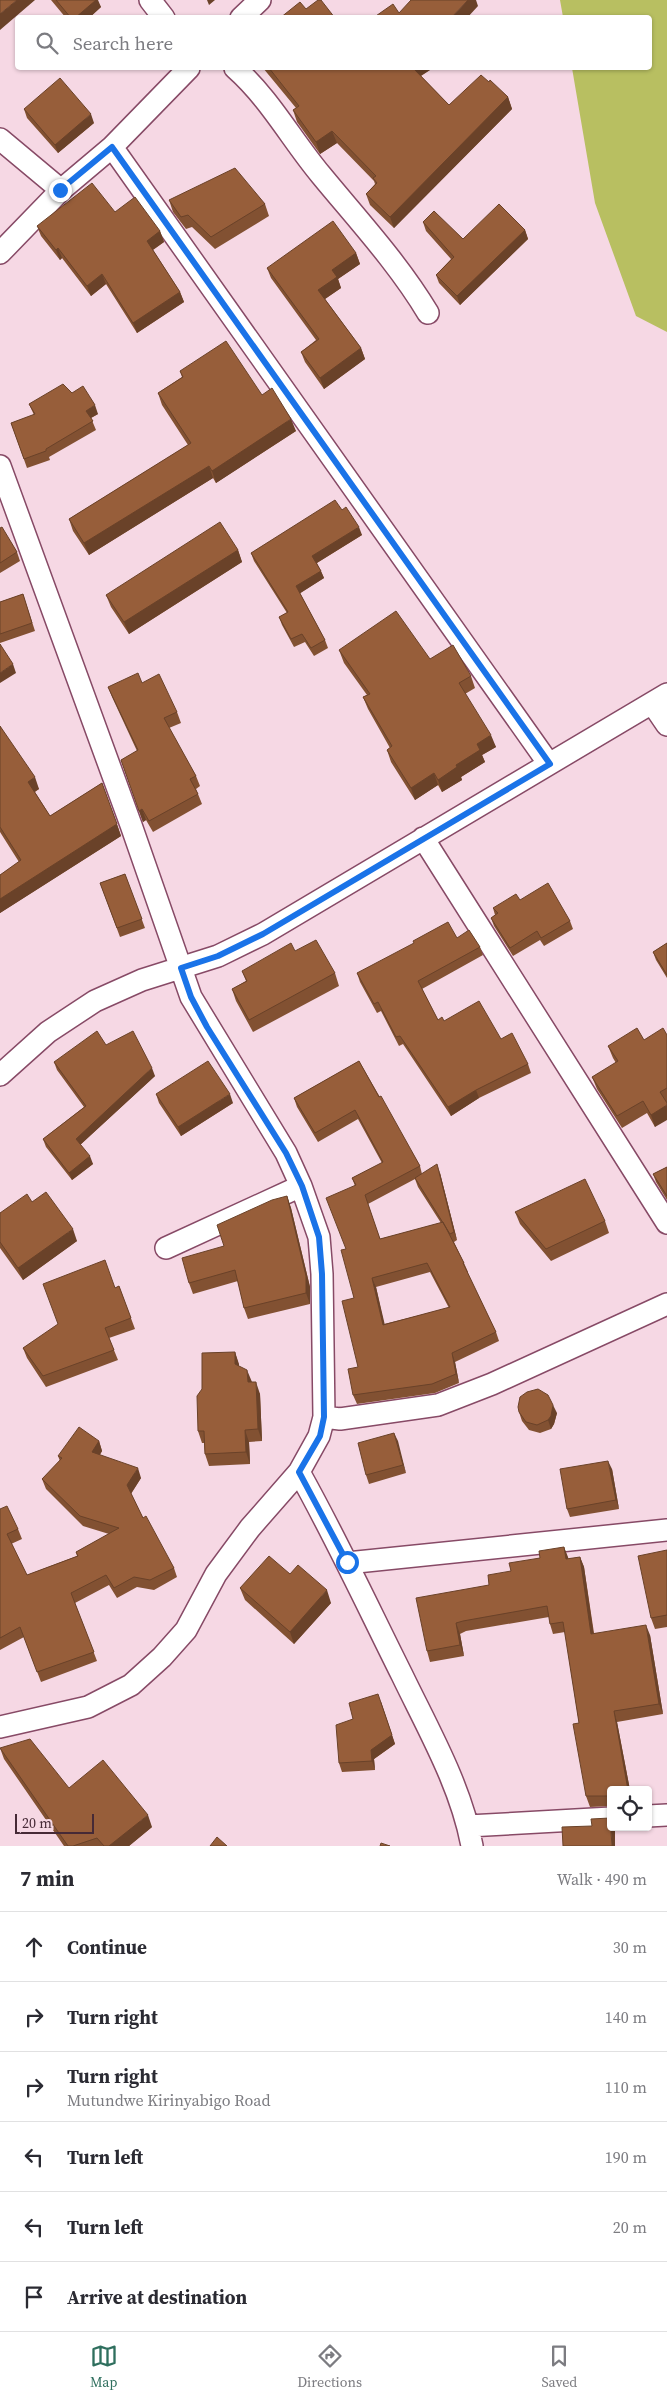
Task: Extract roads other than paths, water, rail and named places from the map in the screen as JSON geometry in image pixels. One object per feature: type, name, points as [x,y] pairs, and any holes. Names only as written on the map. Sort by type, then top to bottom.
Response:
[{"type":"street","points":[[150,0],[162,15]]},
{"type":"street","points":[[245,15],[260,0]]},
{"type":"street","points":[[0,253],[60,190],[112,147],[187,70]]},
{"type":"street","points":[[237,70],[279,116],[320,174],[410,283],[428,313]]},
{"type":"street","points":[[0,139],[60,190]]},
{"type":"street","points":[[112,147],[550,764]]},
{"type":"street","points":[[0,466],[132,825],[195,1005],[286,1153],[302,1186],[319,1237],[322,1274],[324,1417],[320,1436],[299,1472],[250,1528],[216,1574],[186,1630],[131,1685],[88,1708],[0,1727]]},
{"type":"street","points":[[0,1075],[48,1032],[95,1001],[142,980],[218,956],[263,934],[659,698],[667,726]]},
{"type":"street","points":[[423,838],[667,1223]]},
{"type":"street","points":[[166,1248],[302,1186]]},
{"type":"street","points":[[324,1417],[340,1418],[438,1405],[492,1384],[667,1304]]},
{"type":"street","points":[[299,1472],[347,1562],[438,1750],[470,1836],[607,1819]]},
{"type":"street","points":[[347,1562],[667,1530]]},
{"type":"street","points":[[652,1816],[667,1815]]}]
